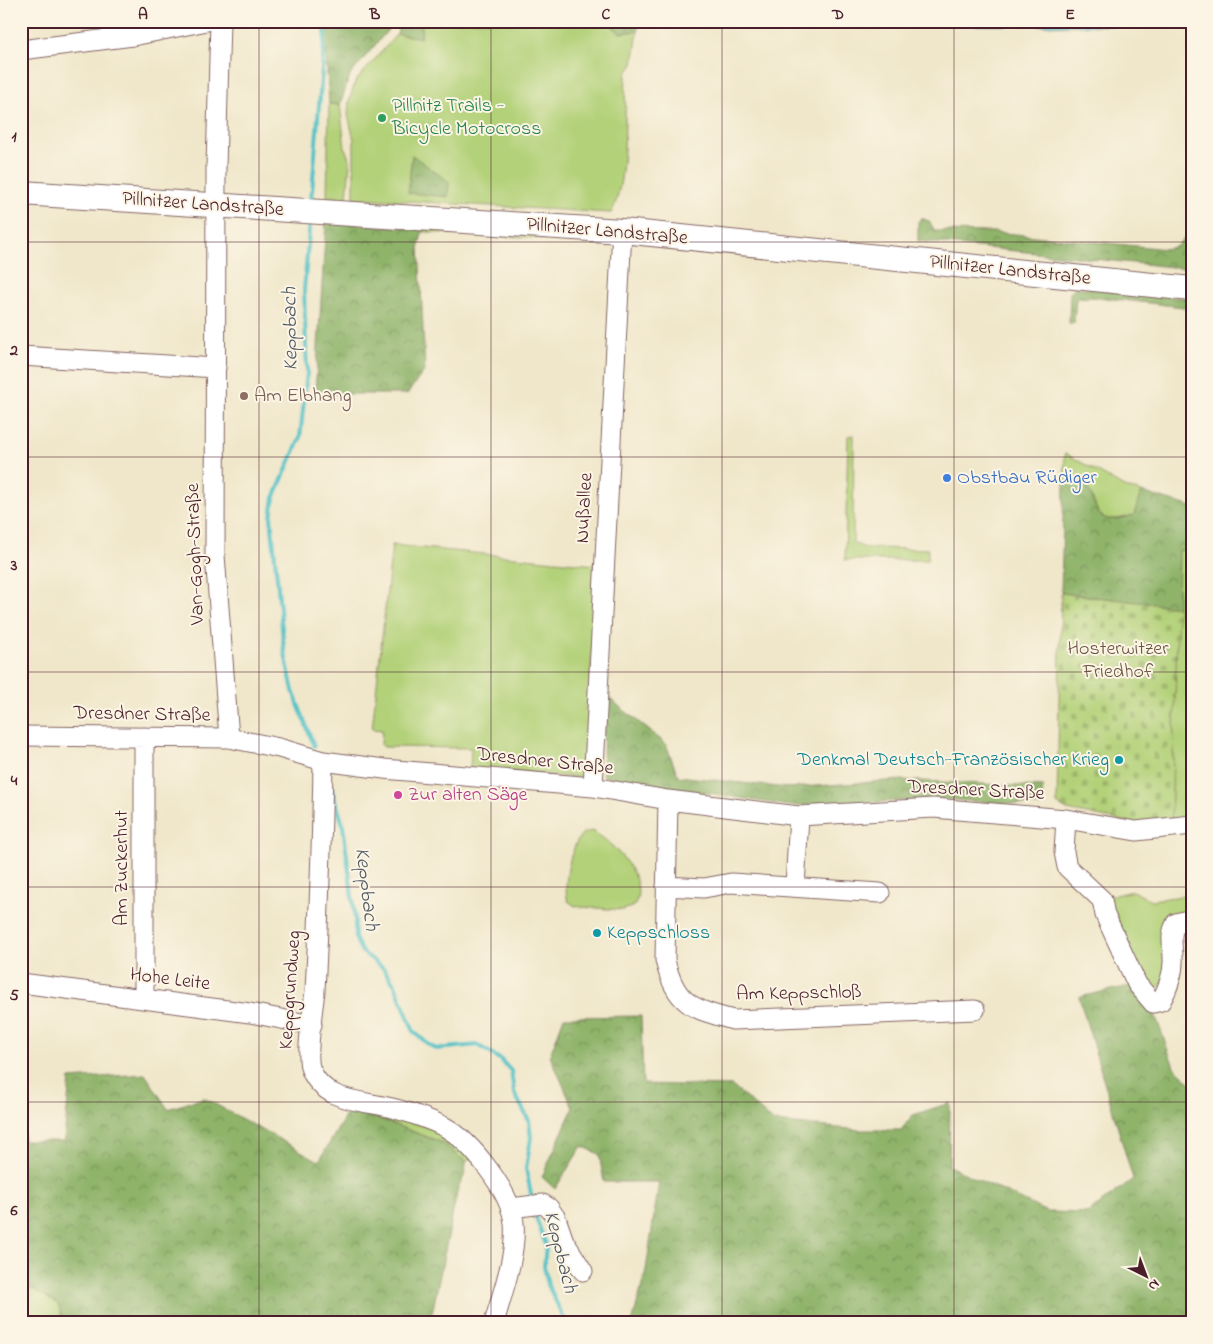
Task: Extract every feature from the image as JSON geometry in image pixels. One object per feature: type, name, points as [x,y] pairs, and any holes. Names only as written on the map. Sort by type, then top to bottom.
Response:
[{"type":"main road","name":"Pillnitzer Landstraße","points":[[21,193],[622,231],[1192,289]]},
{"type":"street","points":[[21,50],[133,36],[207,21]]},
{"type":"street","name":"Van-Gogh-Straße","points":[[220,21],[215,555],[229,738]]},
{"type":"street","name":"Nußallee","points":[[593,787],[622,231]]},
{"type":"street","points":[[21,356],[216,368]]},
{"type":"street","name":"Dresdner Straße","points":[[21,736],[229,738],[279,748],[323,761],[384,769],[593,787],[668,800],[799,816],[933,808],[1066,819],[1136,831],[1192,825]]},
{"type":"street","name":"Am Zuckerhut","points":[[144,737],[144,999]]},
{"type":"street","name":"Keppgrundweg","points":[[323,761],[320,911],[312,1025],[307,1057],[311,1070],[325,1089],[341,1098],[396,1108],[446,1128],[466,1145],[523,1207]]},
{"type":"street","name":"Am Keppschloß","points":[[668,800],[665,960],[670,981],[687,1004],[703,1012],[733,1020],[975,1010]]},
{"type":"street","points":[[795,887],[799,816]]},
{"type":"street","name":"Dresdner Straße","points":[[1066,819],[1064,852],[1067,867],[1102,900],[1105,915],[1137,984],[1153,1003],[1161,1001],[1170,982],[1173,958],[1171,932],[1176,923],[1192,919]]},
{"type":"street","points":[[666,886],[704,888],[731,883],[880,893]]},
{"type":"street","name":"Hohe Leite","points":[[21,983],[250,1013],[312,1025]]},
{"type":"street","points":[[494,1323],[508,1268],[514,1224],[523,1207],[543,1204],[552,1213],[564,1241],[583,1272]]},
{"type":"green space","points":[[324,21],[392,21],[392,25],[350,75],[340,105],[329,104]]},
{"type":"green space","points":[[400,21],[422,21],[421,38],[397,34]]},
{"type":"green space","points":[[422,21],[607,21],[620,33],[638,31],[633,64],[626,74],[623,166],[616,200],[611,213],[354,198],[354,140],[348,115],[349,102],[355,82],[397,34],[421,37]]},
{"type":"green space","points":[[607,21],[639,21],[638,31],[620,33]]},
{"type":"green space","points":[[329,104],[340,105],[345,148],[350,161],[347,198],[327,197]]},
{"type":"green space","points":[[412,155],[449,182],[448,197],[408,193]]},
{"type":"green space","points":[[921,218],[929,221],[935,231],[994,232],[1167,249],[1177,246],[1192,229],[1192,269],[918,241],[918,222]]},
{"type":"green space","points":[[326,222],[423,229],[419,246],[425,370],[407,394],[315,394]]},
{"type":"green space","points":[[423,229],[614,239],[619,243],[423,232]]},
{"type":"green space","points":[[1075,287],[1192,299],[1192,308],[1097,297],[1076,298],[1074,323],[1069,323],[1070,293]]},
{"type":"green space","points":[[854,435],[853,543],[865,548],[928,549],[928,560],[845,560],[848,436]]},
{"type":"green space","points":[[1065,453],[1124,487],[1141,492],[1134,515],[1119,519],[1109,519],[1102,516],[1082,481],[1064,481]]},
{"type":"green space","points":[[1064,481],[1082,481],[1088,489],[1098,512],[1109,519],[1119,519],[1134,515],[1141,492],[1192,507],[1192,553],[1179,550],[1178,607],[1061,593]]},
{"type":"green space","points":[[392,545],[596,565],[586,778],[470,769],[471,748],[384,747],[381,745],[382,730],[372,729]]},
{"type":"green space","points":[[1179,550],[1192,553],[1192,820],[1171,820]]},
{"type":"green space","name":"Hosterwitzer Friedhof","points":[[1061,593],[1178,607],[1171,820],[1137,824],[1067,810],[1057,804]]},
{"type":"green space","points":[[604,694],[666,744],[678,776],[787,788],[901,780],[1043,787],[1041,806],[943,799],[790,806],[603,776]]},
{"type":"green space","points":[[592,831],[610,844],[627,863],[637,885],[638,896],[634,906],[623,910],[581,907],[575,906],[568,901],[566,885],[571,855],[583,833]]},
{"type":"green space","points":[[1132,891],[1151,900],[1192,895],[1192,915],[1186,915],[1166,978],[1152,996],[1106,897]]},
{"type":"green space","points":[[1134,985],[1152,1006],[1174,1067],[1192,1084],[1192,1323],[632,1323],[646,1270],[659,1182],[604,1182],[599,1154],[582,1146],[555,1189],[542,1177],[573,1108],[550,1055],[564,1017],[641,1016],[643,1084],[732,1086],[774,1122],[861,1130],[901,1130],[913,1115],[950,1103],[949,1166],[1048,1212],[1088,1213],[1133,1179],[1079,997]]},
{"type":"green space","points":[[145,1074],[168,1109],[204,1098],[319,1161],[349,1110],[443,1143],[466,1162],[465,1174],[458,1188],[430,1323],[64,1323],[58,1304],[33,1289],[21,1288],[21,1121],[24,1121],[24,1141],[64,1141],[70,1079]]},
{"type":"green space","points":[[351,1104],[444,1132],[471,1158],[466,1162],[443,1143],[349,1110]]},
{"type":"green space","points":[[21,1288],[33,1289],[58,1304],[64,1323],[21,1323]]},
{"type":"water","points":[[881,21],[1192,21],[1192,26],[881,25]]},
{"type":"waterway","name":"Keppbach","points":[[311,203],[326,21]]},
{"type":"waterway","name":"Keppbach","points":[[310,220],[304,290],[307,373],[300,438],[274,498],[271,517],[284,649],[293,691],[314,746]]},
{"type":"waterway","name":"Keppbach","points":[[331,786],[343,825],[355,919],[355,937],[361,951],[383,968],[395,985],[414,1032],[428,1044],[436,1049],[478,1045],[501,1060],[511,1071],[514,1092],[529,1121],[531,1138],[526,1168],[532,1200]]},
{"type":"waterway","name":"Keppbach","points":[[534,1212],[546,1245],[544,1266],[548,1285],[566,1323]]},
{"type":"place","name":"Pillnitz Trails - Bicycle Motocross","points":[[382,118]]},
{"type":"place","name":"Am Elbhang","points":[[244,396]]},
{"type":"place","name":"Obstbau Rüdiger","points":[[947,478]]},
{"type":"place","name":"Denkmal Deutsch-Französischer Krieg","points":[[1119,760]]},
{"type":"place","name":"Zur alten Säge","points":[[398,795]]},
{"type":"place","name":"Keppschloss","points":[[597,933]]}]
